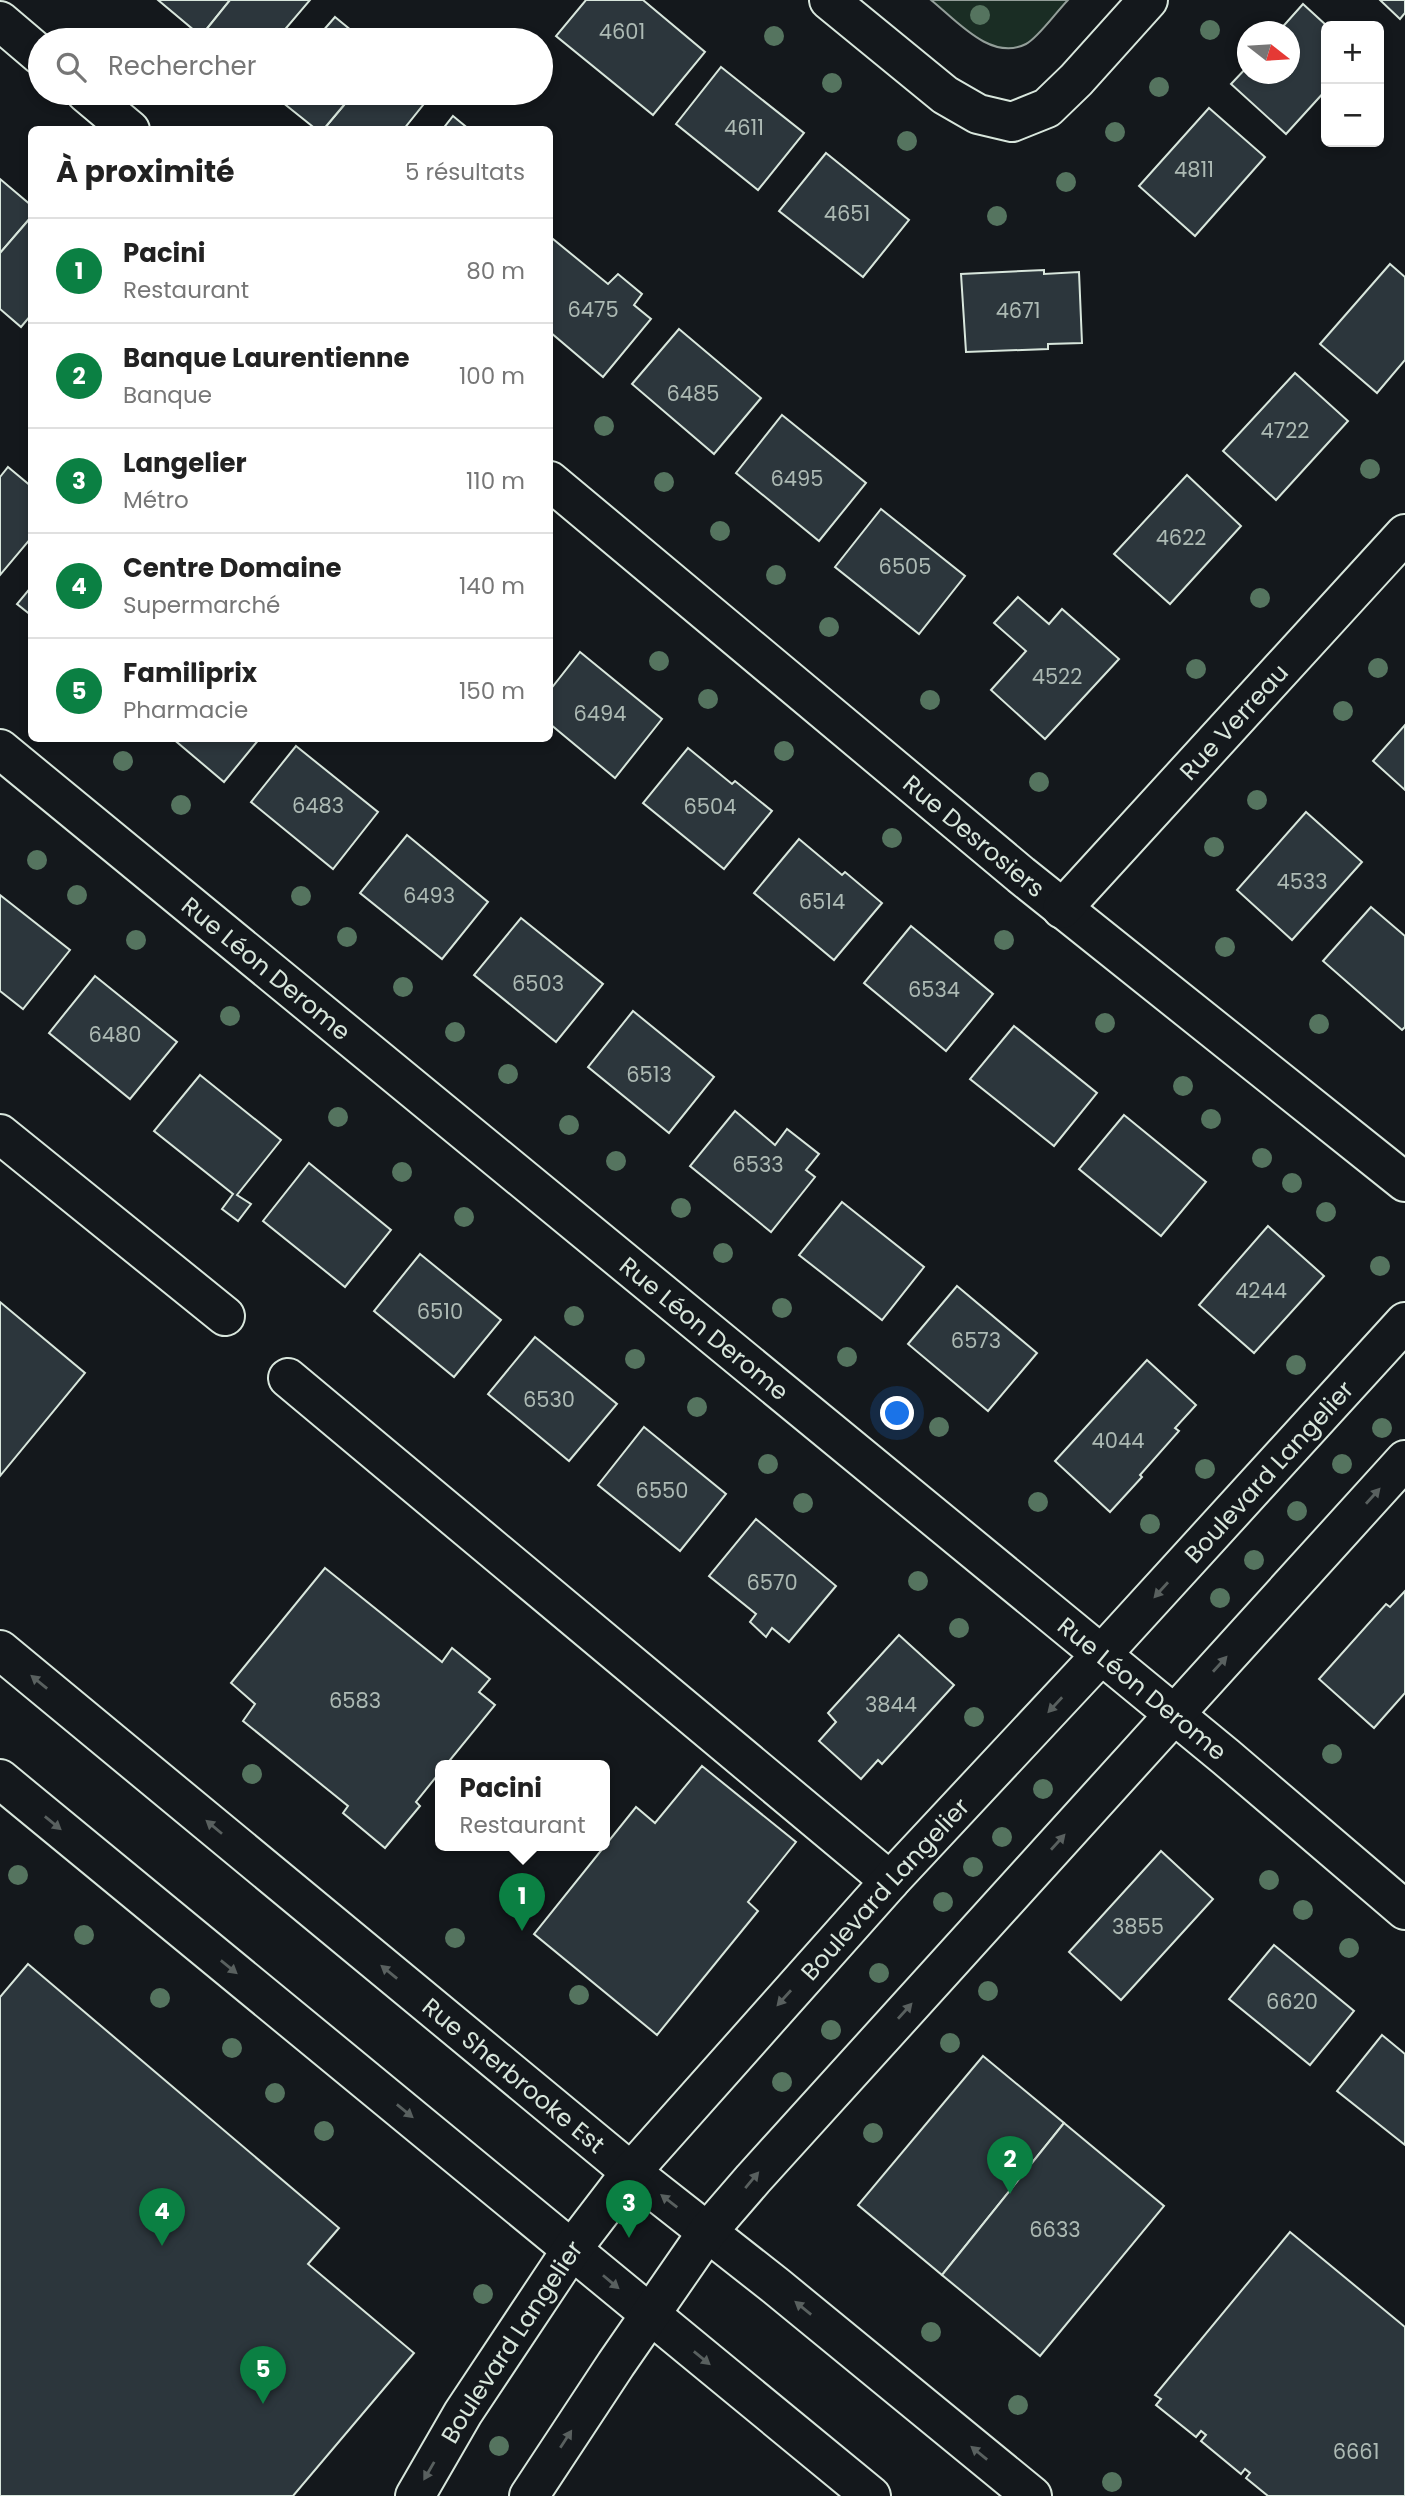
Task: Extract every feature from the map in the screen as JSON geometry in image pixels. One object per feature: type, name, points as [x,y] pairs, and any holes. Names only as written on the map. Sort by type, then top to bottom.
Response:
[{"type":"main road","points":[[829,0],[945,95],[978,114],[1012,122],[1047,108],[1148,0]]},
{"type":"main road","points":[[0,21],[28,45]]},
{"type":"main road","points":[[100,105],[125,126]]},
{"type":"main road","name":"Rue Desrosiers","points":[[553,484],[1062,909],[1405,1182]]},
{"type":"main road","name":"Rue Verreau","points":[[1062,909],[1405,534]]},
{"type":"main road","name":"Rue Léon Derome","points":[[0,749],[1174,1715],[1405,1910]]},
{"type":"main road","points":[[0,1134],[225,1316]]},
{"type":"main road","name":"Boulevard Langelier","points":[[415,2496],[463,2413],[572,2249],[631,2172],[890,1881],[1405,1322]]},
{"type":"main road","points":[[288,1378],[890,1881]]},
{"type":"main road","points":[[529,2496],[708,2231],[1405,1460]]},
{"type":"main road","name":"Rue Sherbrooke Est","points":[[0,1650],[631,2172],[708,2231],[1032,2496]]},
{"type":"main road","points":[[0,1779],[871,2496]]},
{"type":"green space","points":[[931,0],[1068,0],[1031,41],[1013,48],[1000,48],[975,36]]},
{"type":"building","points":[[158,0],[230,0],[207,28],[191,28]]},
{"type":"building","points":[[230,0],[310,0],[286,28],[207,28]]},
{"type":"building","points":[[586,0],[643,0],[705,52],[653,115],[556,36]]},
{"type":"building","points":[[1380,0],[1405,0],[1405,13],[1400,19]]},
{"type":"building","points":[[1303,4],[1322,21],[1321,96],[1286,134],[1231,84],[1237,78],[1237,84],[1300,84],[1300,21],[1288,21]]},
{"type":"building","points":[[335,17],[348,28],[325,28]]},
{"type":"building","points":[[721,67],[804,133],[758,190],[676,124]]},
{"type":"building","points":[[286,105],[344,105],[326,126],[312,126]]},
{"type":"building","points":[[344,105],[423,105],[406,126],[326,126]]},
{"type":"building","points":[[1209,108],[1265,157],[1195,236],[1139,186]]},
{"type":"building","points":[[453,116],[465,126],[445,126]]},
{"type":"building","points":[[826,153],[909,220],[863,277],[779,211]]},
{"type":"building","points":[[0,179],[28,203],[28,221],[0,253]]},
{"type":"building","points":[[28,221],[28,319],[21,327],[0,309],[0,253]]},
{"type":"building","points":[[553,239],[608,284],[618,274],[642,294],[634,305],[651,319],[603,377],[553,335]]},
{"type":"building","points":[[1390,264],[1405,277],[1405,360],[1377,393],[1320,344]]},
{"type":"building","points":[[1044,270],[1044,274],[1079,272],[1082,343],[1048,344],[1048,349],[966,352],[961,274]]},
{"type":"building","points":[[679,329],[761,398],[714,454],[632,384]]},
{"type":"building","points":[[1295,373],[1348,421],[1276,500],[1223,451]]},
{"type":"building","points":[[782,415],[866,483],[819,541],[736,473]]},
{"type":"building","points":[[8,467],[28,484],[28,542],[0,575],[0,477]]},
{"type":"building","points":[[1187,475],[1241,526],[1170,604],[1114,554]]},
{"type":"building","points":[[881,509],[965,576],[919,634],[835,567]]},
{"type":"building","points":[[28,591],[28,613],[17,604]]},
{"type":"building","points":[[1018,597],[1049,624],[1062,609],[1119,659],[1045,739],[991,690],[1026,651],[994,623]]},
{"type":"building","points":[[580,652],[662,719],[615,778],[553,726],[553,686]]},
{"type":"building","points":[[1405,725],[1405,790],[1373,761]]},
{"type":"building","points":[[177,742],[257,742],[224,782]]},
{"type":"building","points":[[296,746],[378,812],[333,869],[251,802]]},
{"type":"building","points":[[688,748],[732,784],[735,781],[772,811],[724,869],[643,803]]},
{"type":"building","points":[[1306,812],[1362,862],[1292,940],[1237,890]]},
{"type":"building","points":[[407,835],[488,902],[442,959],[360,893]]},
{"type":"building","points":[[799,839],[842,875],[845,872],[882,903],[834,960],[754,893]]},
{"type":"building","points":[[0,895],[70,950],[23,1009],[0,991]]},
{"type":"building","points":[[1371,907],[1405,936],[1405,1027],[1402,1030],[1323,961]]},
{"type":"building","points":[[521,918],[603,984],[556,1042],[474,975]]},
{"type":"building","points":[[911,926],[993,994],[946,1051],[864,983]]},
{"type":"building","points":[[95,976],[177,1042],[130,1099],[49,1033]]},
{"type":"building","points":[[633,1011],[714,1077],[669,1133],[588,1067]]},
{"type":"building","points":[[1014,1026],[1097,1093],[1054,1146],[970,1079]]},
{"type":"building","points":[[200,1075],[281,1140],[237,1195],[251,1204],[238,1221],[222,1209],[233,1194],[154,1131]]},
{"type":"building","points":[[735,1111],[775,1145],[787,1129],[819,1154],[806,1170],[815,1177],[771,1232],[690,1166]]},
{"type":"building","points":[[1124,1115],[1206,1182],[1161,1236],[1079,1169]]},
{"type":"building","points":[[309,1163],[391,1230],[345,1287],[263,1221]]},
{"type":"building","points":[[842,1202],[924,1267],[882,1320],[799,1255]]},
{"type":"building","points":[[1268,1226],[1324,1276],[1254,1353],[1199,1305]]},
{"type":"building","points":[[420,1254],[501,1320],[454,1377],[374,1311]]},
{"type":"building","points":[[957,1286],[1037,1353],[988,1411],[908,1344]]},
{"type":"building","points":[[0,1302],[85,1373],[0,1476]]},
{"type":"building","points":[[535,1337],[617,1404],[569,1461],[488,1394]]},
{"type":"building","points":[[1147,1360],[1196,1405],[1175,1428],[1179,1431],[1110,1512],[1055,1461]]},
{"type":"building","points":[[644,1427],[726,1494],[680,1551],[598,1485]]},
{"type":"building","points":[[756,1519],[836,1586],[789,1642],[772,1628],[766,1637],[750,1622],[756,1614],[709,1576]]},
{"type":"building","points":[[325,1568],[442,1662],[452,1648],[490,1679],[479,1692],[495,1705],[450,1760],[435,1760],[435,1778],[416,1802],[420,1806],[385,1848],[343,1813],[348,1806],[243,1721],[255,1704],[231,1683]]},
{"type":"building","points":[[1405,1591],[1405,1693],[1374,1728],[1319,1679],[1386,1604],[1390,1607]]},
{"type":"building","points":[[899,1635],[954,1685],[882,1764],[878,1760],[861,1779],[819,1741],[836,1722],[828,1713]]},
{"type":"building","points":[[702,1766],[796,1842],[748,1902],[758,1911],[657,2035],[534,1934],[601,1851],[610,1851],[610,1839],[636,1807],[655,1823]]},
{"type":"building","points":[[1161,1851],[1213,1899],[1121,2000],[1069,1952]]},
{"type":"building","points":[[1274,1945],[1354,2011],[1310,2065],[1229,1999]]},
{"type":"building","points":[[28,1964],[339,2228],[308,2264],[414,2353],[293,2496],[0,2496],[0,1997]]},
{"type":"building","points":[[1382,2035],[1405,2054],[1405,2145],[1337,2091]]},
{"type":"building","points":[[983,2056],[1064,2123],[942,2275],[858,2205]]},
{"type":"building","points":[[1064,2123],[1164,2206],[1040,2356],[942,2275]]},
{"type":"building","points":[[1290,2232],[1405,2327],[1405,2496],[1268,2496],[1246,2478],[1250,2473],[1245,2469],[1241,2474],[1201,2441],[1206,2435],[1201,2431],[1196,2437],[1156,2405],[1161,2399],[1155,2395]]},
{"type":"place","name":"Pacini","points":[[522,1931]]},
{"type":"place","name":"Banque Laurentienne","points":[[1010,2194]]},
{"type":"place","name":"Langelier","points":[[629,2238]]},
{"type":"place","name":"Centre Domaine","points":[[162,2246]]},
{"type":"place","name":"Familiprix","points":[[263,2404]]}]
